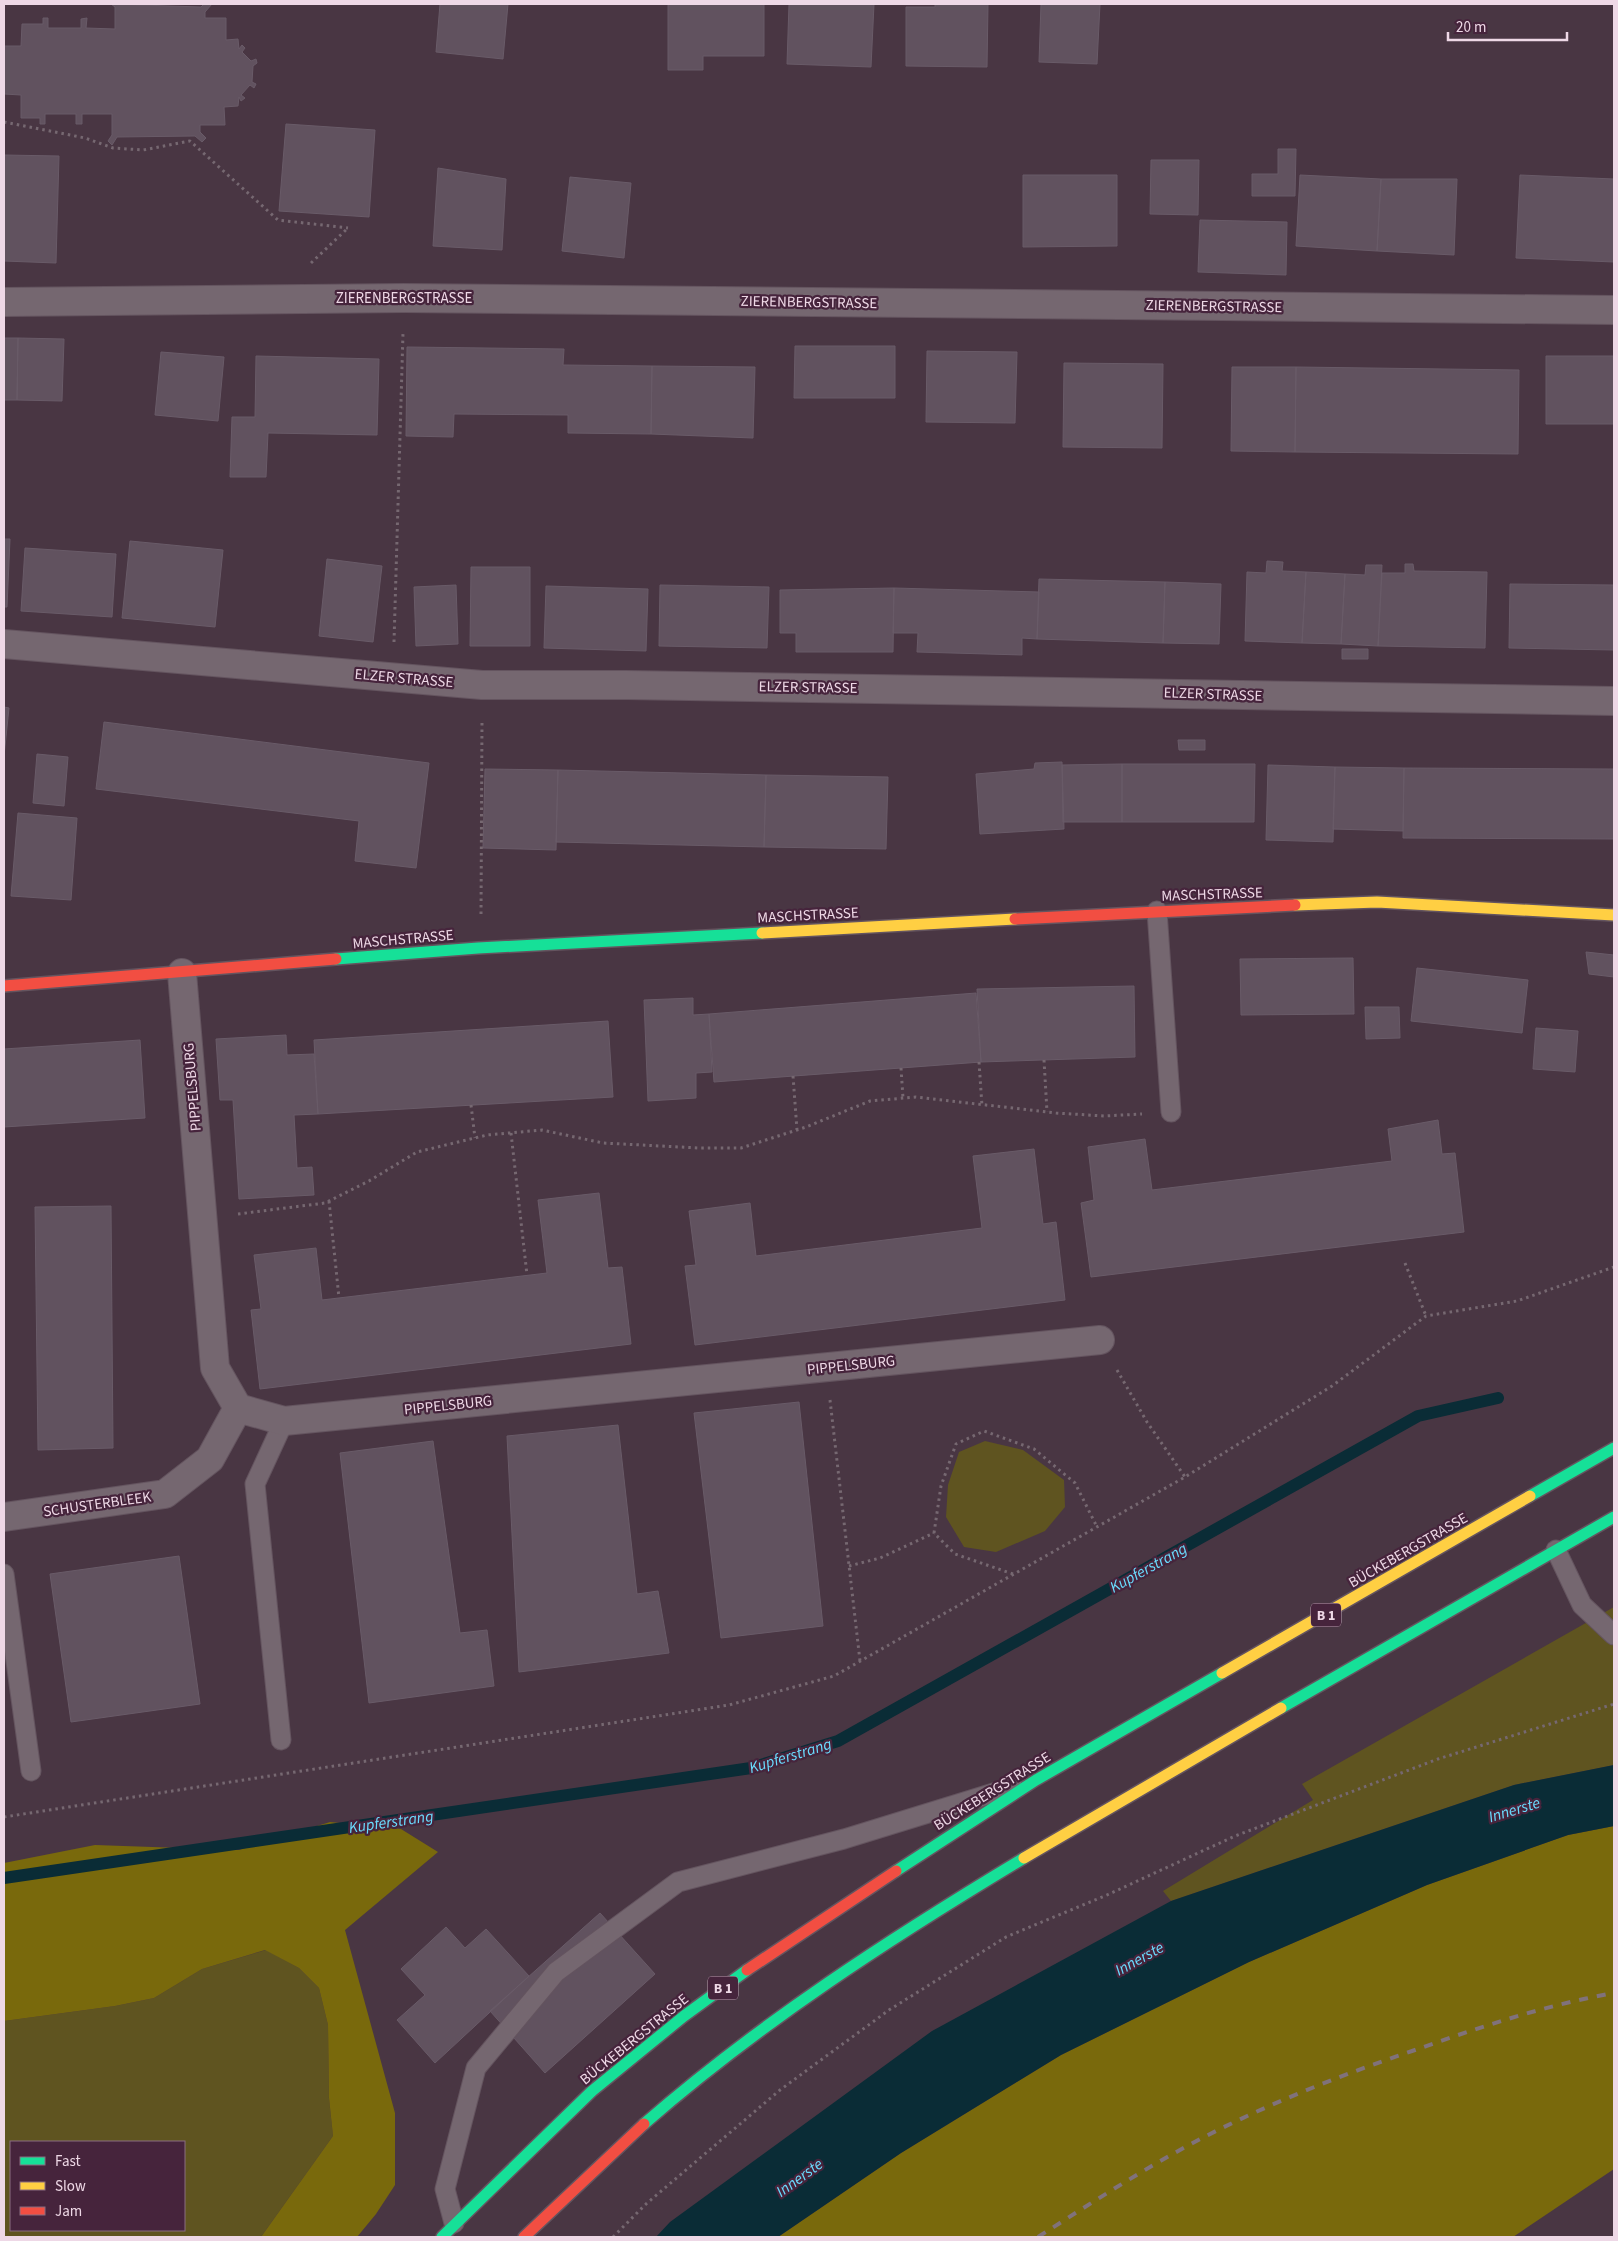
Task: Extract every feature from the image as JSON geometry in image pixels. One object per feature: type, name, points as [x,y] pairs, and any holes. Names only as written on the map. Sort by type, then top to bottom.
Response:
[{"type":"main road","name":"MASCHSTRASSE","points":[[4,986],[478,948],[1157,911],[1377,902],[1614,915]]},
{"type":"main road","name":"BÜCKEBERGSTRASSE","points":[[442,2237],[454,2223],[592,2091],[684,2016],[771,1952],[1036,1780],[1614,1448]]},
{"type":"main road","points":[[524,2237],[602,2161],[734,2051],[813,1992],[970,1890],[1112,1806],[1614,1517]]},
{"type":"street","name":"ZIERENBERGSTRASSE","points":[[4,302],[404,298],[1614,310]]},
{"type":"street","name":"ELZER STRASSE","points":[[4,644],[482,684],[1220,694],[1313,698],[1483,698],[1614,701]]},
{"type":"street","name":"PIPPELSBURG","points":[[182,972],[215,1368],[238,1408],[284,1421],[1100,1340]]},
{"type":"street","name":"SCHUSTERBLEEK","points":[[4,1517],[165,1494],[210,1459],[238,1408]]},
{"type":"lane","points":[[1157,911],[1171,1112]]},
{"type":"lane","points":[[281,1740],[255,1484],[284,1421]]},
{"type":"lane","points":[[1556,1550],[1582,1605],[1614,1635]]},
{"type":"lane","points":[[4,1574],[31,1771]]},
{"type":"lane","points":[[454,2223],[445,2189],[476,2068],[556,1972],[678,1882],[844,1839],[1036,1780]]},
{"type":"path","points":[[4,122],[84,138],[113,148],[142,150],[190,141],[278,220],[348,228]]},
{"type":"path","points":[[393,677],[404,298]]},
{"type":"path","points":[[478,948],[481,926],[482,684]]},
{"type":"path","points":[[1044,1060],[1046,1112]]},
{"type":"path","points":[[979,1062],[982,1106]]},
{"type":"path","points":[[901,1068],[902,1098]]},
{"type":"path","points":[[793,1076],[797,1130]]},
{"type":"path","points":[[202,1219],[329,1201],[369,1182],[417,1152],[475,1138],[511,1133],[542,1130],[602,1142],[699,1148],[740,1148],[797,1130],[870,1101],[916,1097],[982,1106],[1104,1116],[1171,1112]]},
{"type":"path","points":[[472,1105],[475,1138]]},
{"type":"path","points":[[511,1133],[528,1275]]},
{"type":"path","points":[[329,1201],[339,1298]]},
{"type":"path","points":[[1405,1263],[1426,1316]]},
{"type":"path","points":[[4,1817],[729,1705],[834,1676],[1185,1477],[1332,1386],[1426,1316],[1517,1301],[1614,1267]]},
{"type":"path","points":[[1100,1340],[1147,1422],[1185,1477]]},
{"type":"path","points":[[826,1367],[860,1661]]},
{"type":"path","points":[[934,1533],[941,1486],[956,1444],[984,1431],[1034,1450],[1075,1483],[1097,1527]]},
{"type":"path","points":[[849,1566],[880,1558],[934,1533]]},
{"type":"path","points":[[934,1533],[955,1554],[1013,1574]]},
{"type":"path","points":[[613,2237],[646,2204],[780,2090],[889,2010],[1006,1937],[1107,1895],[1235,1836],[1438,1759],[1614,1704]]},
{"type":"shaded area","points":[[985,1441],[1023,1450],[1064,1480],[1065,1507],[1045,1531],[996,1552],[964,1547],[946,1517],[948,1485],[959,1452]]},
{"type":"shaded area","points":[[1614,1607],[1614,1765],[1514,1785],[1171,1901],[1163,1891],[1313,1800],[1302,1784]]},
{"type":"shaded area","points":[[330,1822],[401,1829],[438,1852],[345,1930],[395,2113],[395,2185],[376,2214],[357,2237],[261,2237],[333,2136],[329,2098],[328,2025],[319,1988],[299,1968],[265,1950],[202,1969],[154,1998],[115,2006],[4,2021],[4,1863],[95,1845],[239,1850]]},
{"type":"shaded area","points":[[1614,1826],[1614,2169],[1513,2237],[778,2237],[901,2153],[1061,2055],[1249,1962],[1427,1885],[1568,1835]]},
{"type":"shaded area","points":[[266,1950],[299,1968],[319,1988],[328,2025],[329,2098],[333,2136],[261,2237],[4,2237],[4,2021],[115,2006],[154,1998],[202,1969]]},
{"type":"water","name":"Innerste","points":[[1614,1765],[1614,1826],[1568,1835],[1427,1885],[1249,1962],[1061,2055],[901,2153],[778,2237],[656,2237],[670,2222],[932,2031],[1171,1901],[1514,1785]]},
{"type":"building","points":[[111,4],[201,7],[204,4],[212,4],[205,12],[205,18],[226,18],[226,40],[238,39],[239,49],[242,45],[245,48],[242,52],[251,61],[256,59],[257,63],[253,66],[252,82],[256,84],[254,88],[250,85],[241,95],[245,98],[241,101],[239,97],[238,106],[224,107],[225,125],[200,125],[200,132],[206,138],[202,142],[195,136],[117,137],[112,145],[108,141],[112,135],[112,114],[82,114],[82,124],[76,124],[76,114],[45,114],[45,124],[40,124],[40,118],[21,118],[21,95],[4,94],[4,46],[21,46],[22,24],[43,24],[43,18],[48,18],[48,28],[81,28],[81,19],[87,18],[86,28],[115,29],[115,7]]},
{"type":"building","points":[[440,4],[508,4],[503,59],[436,52]]},
{"type":"building","points":[[668,4],[764,4],[764,56],[703,56],[703,70],[668,70]]},
{"type":"building","points":[[789,4],[874,4],[871,67],[787,64]]},
{"type":"building","points":[[935,4],[988,4],[987,67],[906,66],[906,7],[935,7]]},
{"type":"building","points":[[1041,4],[1100,4],[1097,64],[1039,62]]},
{"type":"building","points":[[286,124],[375,130],[369,217],[279,211]]},
{"type":"building","points":[[1278,149],[1296,149],[1295,196],[1252,196],[1252,174],[1278,174]]},
{"type":"building","points":[[4,155],[59,156],[56,263],[4,261]]},
{"type":"building","points":[[1151,160],[1199,160],[1198,215],[1150,214]]},
{"type":"building","points":[[438,168],[506,179],[502,250],[433,246]]},
{"type":"building","points":[[1023,175],[1117,175],[1117,246],[1023,247]]},
{"type":"building","points":[[1300,175],[1381,179],[1377,251],[1296,246]]},
{"type":"building","points":[[1520,175],[1614,179],[1614,262],[1516,258]]},
{"type":"building","points":[[570,177],[631,183],[624,258],[562,251]]},
{"type":"building","points":[[1381,179],[1457,179],[1454,255],[1377,251]]},
{"type":"building","points":[[1200,220],[1287,222],[1286,275],[1198,272]]},
{"type":"building","points":[[4,338],[18,338],[17,400],[4,400]]},
{"type":"building","points":[[18,338],[64,339],[62,401],[17,400]]},
{"type":"building","points":[[795,346],[895,346],[895,398],[794,398]]},
{"type":"building","points":[[407,347],[564,349],[563,365],[652,366],[651,434],[568,433],[568,415],[454,414],[453,437],[406,436]]},
{"type":"building","points":[[927,351],[1017,352],[1015,423],[926,422]]},
{"type":"building","points":[[161,352],[224,357],[218,421],[155,415]]},
{"type":"building","points":[[256,356],[379,359],[377,435],[268,433],[266,477],[230,477],[232,417],[255,417]]},
{"type":"building","points":[[1546,356],[1614,356],[1614,424],[1546,424]]},
{"type":"building","points":[[1064,363],[1163,364],[1162,448],[1063,447]]},
{"type":"building","points":[[652,366],[755,367],[753,438],[651,434]]},
{"type":"building","points":[[1232,367],[1296,367],[1295,452],[1231,451]]},
{"type":"building","points":[[1296,367],[1519,370],[1518,454],[1295,452]]},
{"type":"building","points":[[4,539],[10,539],[7,607],[4,607]]},
{"type":"building","points":[[130,541],[223,550],[215,627],[122,618]]},
{"type":"building","points":[[25,548],[116,554],[112,617],[21,611]]},
{"type":"building","points":[[327,559],[382,566],[373,642],[319,636]]},
{"type":"building","points":[[1267,561],[1283,562],[1282,571],[1306,572],[1302,643],[1245,641],[1247,572],[1266,573]]},
{"type":"building","points":[[1405,564],[1413,564],[1414,571],[1487,572],[1485,648],[1378,646],[1382,573],[1405,573]]},
{"type":"building","points":[[1366,565],[1382,565],[1378,646],[1341,644],[1345,574],[1365,575]]},
{"type":"building","points":[[471,567],[530,567],[530,646],[470,646]]},
{"type":"building","points":[[1306,572],[1345,574],[1341,644],[1302,643]]},
{"type":"building","points":[[1039,579],[1165,582],[1163,643],[1037,639]]},
{"type":"building","points":[[1165,582],[1221,584],[1219,644],[1163,643]]},
{"type":"building","points":[[1510,584],[1614,585],[1614,650],[1509,648]]},
{"type":"building","points":[[456,585],[458,644],[416,646],[414,587]]},
{"type":"building","points":[[660,585],[769,587],[767,648],[659,646]]},
{"type":"building","points":[[546,586],[648,589],[646,651],[544,648]]},
{"type":"building","points":[[894,588],[893,652],[796,652],[796,633],[780,633],[780,590]]},
{"type":"building","points":[[894,588],[1039,592],[1037,639],[1022,638],[1022,655],[917,652],[918,633],[893,633]]},
{"type":"building","points":[[1342,649],[1368,649],[1368,659],[1342,659]]},
{"type":"building","points":[[4,707],[9,708],[4,756]]},
{"type":"building","points":[[104,722],[429,763],[416,868],[355,861],[359,821],[96,789]]},
{"type":"building","points":[[1178,740],[1205,740],[1205,750],[1179,750]]},
{"type":"building","points":[[37,754],[68,757],[64,806],[33,803]]},
{"type":"building","points":[[1062,762],[1064,829],[980,834],[976,774],[1034,769],[1035,763]]},
{"type":"building","points":[[1122,764],[1122,822],[1063,822],[1062,765]]},
{"type":"building","points":[[1122,764],[1255,764],[1254,822],[1122,822]]},
{"type":"building","points":[[1268,765],[1335,767],[1333,842],[1266,840]]},
{"type":"building","points":[[1335,767],[1404,768],[1403,831],[1333,829]]},
{"type":"building","points":[[1404,768],[1614,769],[1614,839],[1403,838]]},
{"type":"building","points":[[485,769],[558,770],[556,850],[483,848]]},
{"type":"building","points":[[558,770],[766,775],[764,847],[556,842]]},
{"type":"building","points":[[766,775],[888,777],[886,849],[764,847]]},
{"type":"building","points":[[18,813],[77,818],[71,900],[11,896]]},
{"type":"building","points":[[1586,952],[1614,955],[1614,977],[1589,974]]},
{"type":"building","points":[[1353,958],[1354,1014],[1241,1015],[1240,959]]},
{"type":"building","points":[[1417,968],[1528,980],[1522,1033],[1411,1021]]},
{"type":"building","points":[[1134,986],[1135,1057],[981,1062],[977,989]]},
{"type":"building","points":[[976,993],[981,1062],[714,1082],[709,1014]]},
{"type":"building","points":[[693,998],[693,1015],[709,1014],[712,1072],[696,1073],[696,1098],[648,1101],[644,1000]]},
{"type":"building","points":[[1365,1007],[1399,1007],[1400,1038],[1366,1039]]},
{"type":"building","points":[[608,1021],[613,1097],[318,1114],[314,1040]]},
{"type":"building","points":[[1536,1028],[1578,1031],[1575,1072],[1533,1069]]},
{"type":"building","points":[[286,1035],[287,1055],[314,1054],[318,1114],[294,1115],[297,1168],[312,1167],[314,1195],[239,1199],[233,1100],[220,1100],[216,1039]]},
{"type":"building","points":[[140,1040],[145,1118],[4,1127],[4,1049]]},
{"type":"building","points":[[1438,1120],[1442,1154],[1455,1153],[1464,1232],[1091,1277],[1081,1203],[1094,1200],[1088,1147],[1145,1139],[1152,1190],[1392,1161],[1388,1129]]},
{"type":"building","points":[[1034,1149],[1043,1224],[1056,1222],[1065,1300],[695,1345],[685,1266],[696,1265],[689,1211],[750,1203],[756,1256],[982,1228],[973,1156]]},
{"type":"building","points":[[599,1193],[608,1268],[622,1267],[631,1344],[260,1389],[251,1310],[261,1309],[254,1255],[316,1248],[322,1300],[547,1273],[538,1200]]},
{"type":"building","points":[[111,1206],[113,1448],[38,1450],[35,1207]]},
{"type":"building","points":[[799,1402],[823,1626],[721,1638],[694,1413]]},
{"type":"building","points":[[618,1425],[637,1594],[658,1591],[669,1653],[519,1672],[507,1436]]},
{"type":"building","points":[[433,1441],[460,1633],[487,1630],[494,1686],[369,1703],[340,1453]]},
{"type":"building","points":[[179,1556],[200,1704],[71,1722],[50,1574]]},
{"type":"building","points":[[600,1913],[655,1974],[545,2073],[490,2011]]},
{"type":"building","points":[[446,1927],[465,1948],[486,1929],[529,1976],[435,2063],[397,2020],[425,1995],[401,1969]]},
{"type":"waterway","name":"Kupferstrang","points":[[4,1878],[751,1768],[838,1741],[1418,1416],[1498,1398]]},
{"type":"railway","points":[[1038,2237],[1170,2155],[1240,2119],[1289,2097],[1439,2041],[1538,2010],[1614,1993]]},
{"type":"traffic: fast","points":[[336,959],[478,948],[762,933]]},
{"type":"traffic: fast","points":[[1530,1496],[1614,1448]]},
{"type":"traffic: fast","points":[[1281,1708],[1614,1517]]},
{"type":"traffic: fast","points":[[896,1871],[1036,1780],[1222,1673]]},
{"type":"traffic: fast","points":[[644,2124],[734,2051],[828,1983],[876,1950],[1024,1858]]},
{"type":"traffic: fast","points":[[442,2237],[592,2091],[684,2016],[747,1970]]},
{"type":"traffic: slow","points":[[1295,905],[1377,902],[1614,915]]},
{"type":"traffic: slow","points":[[762,933],[1015,919]]},
{"type":"traffic: slow","points":[[1222,1673],[1530,1496]]},
{"type":"traffic: slow","points":[[1024,1858],[1281,1708]]},
{"type":"traffic: jam","points":[[1015,919],[1295,905]]},
{"type":"traffic: jam","points":[[4,986],[336,959]]},
{"type":"traffic: jam","points":[[747,1970],[896,1871]]},
{"type":"traffic: jam","points":[[524,2237],[644,2124]]}]
